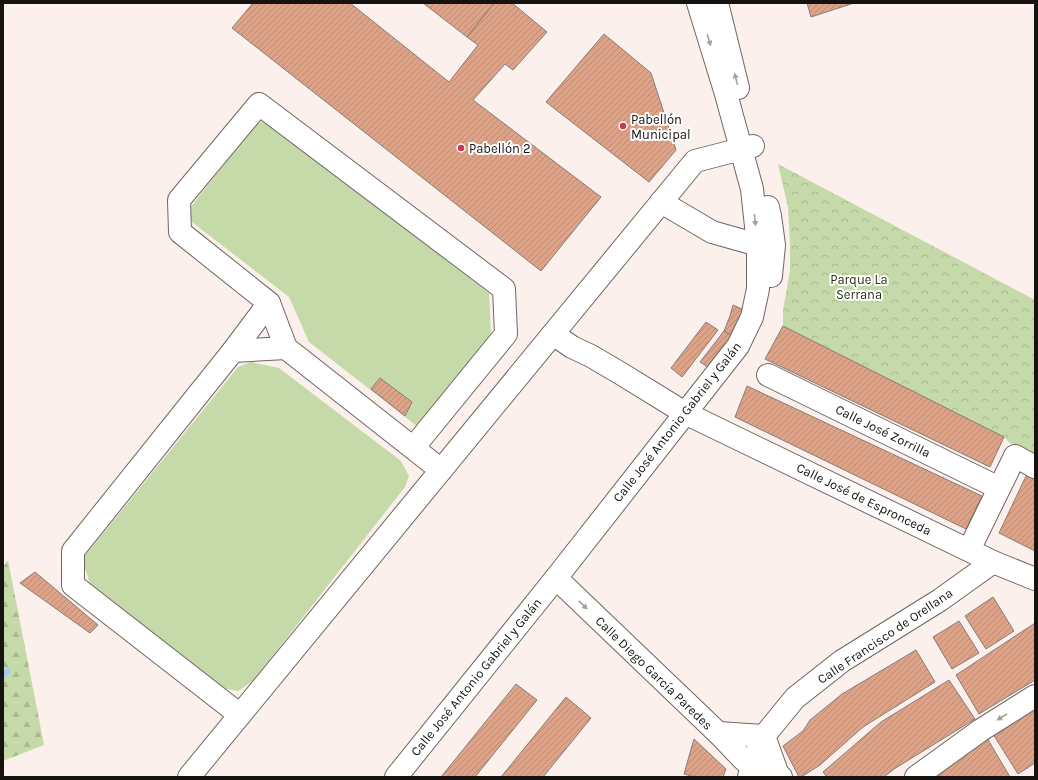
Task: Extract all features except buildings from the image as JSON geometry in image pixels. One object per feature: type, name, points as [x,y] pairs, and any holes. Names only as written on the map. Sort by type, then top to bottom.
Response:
[{"type":"street","name":"Calle José Antonio Gabriel y Galán","points":[[396,777],[560,582],[670,446],[690,415],[723,382],[751,345],[761,321],[771,285],[766,245],[770,216],[698,3]]},
{"type":"street","name":"Calle José Antonio Gabriel y Galán","points":[[717,3],[747,148]]},
{"type":"street","points":[[413,448],[506,334],[504,290],[259,104],[179,200],[180,232],[269,303],[286,348],[413,448],[441,470]]},
{"type":"street","points":[[189,777],[695,161],[747,148]]},
{"type":"street","points":[[661,202],[712,232],[766,245]]},
{"type":"street","points":[[240,715],[73,585],[73,552],[269,303]]},
{"type":"street","name":"Calle José de Espronceda","points":[[553,334],[572,347],[591,356],[690,415],[993,562],[1035,580]]},
{"type":"street","points":[[232,351],[286,348]]},
{"type":"street","name":"Calle José Zorrilla","points":[[768,375],[999,488]]},
{"type":"street","points":[[968,550],[1015,456],[1035,468]]},
{"type":"street","name":"Calle Francisco de Orellana","points":[[751,772],[753,760],[764,736],[795,698],[842,661],[940,600],[993,562]]},
{"type":"street","name":"Calle José Antonio Gabriel y Galán","points":[[412,777],[560,582]]},
{"type":"street","name":"Calle Diego García Paredes","points":[[560,582],[718,734],[741,757],[751,772]]},
{"type":"street","points":[[916,777],[981,730],[1035,696]]},
{"type":"street","points":[[718,734],[764,736],[780,776],[751,772]]},
{"type":"green space","points":[[265,120],[489,293],[491,334],[418,427],[309,342],[289,297],[188,219],[189,209],[255,125]]},
{"type":"green space","name":"Parque La Serrana","points":[[778,164],[1035,300],[1035,457],[1010,443],[1004,437],[783,326],[783,310],[790,271],[790,243],[788,207]]},
{"type":"green space","points":[[251,362],[279,368],[401,461],[409,476],[405,487],[253,681],[238,691],[222,688],[90,583],[85,568],[84,557],[238,367]]},
{"type":"green space","points":[[8,560],[44,745],[3,761],[3,567]]},
{"type":"waterway","points":[[3,676],[8,671]]},
{"type":"place","name":"Pabellón Municipal","points":[[623,126]]},
{"type":"place","name":"Pabellón 2","points":[[461,148]]}]
